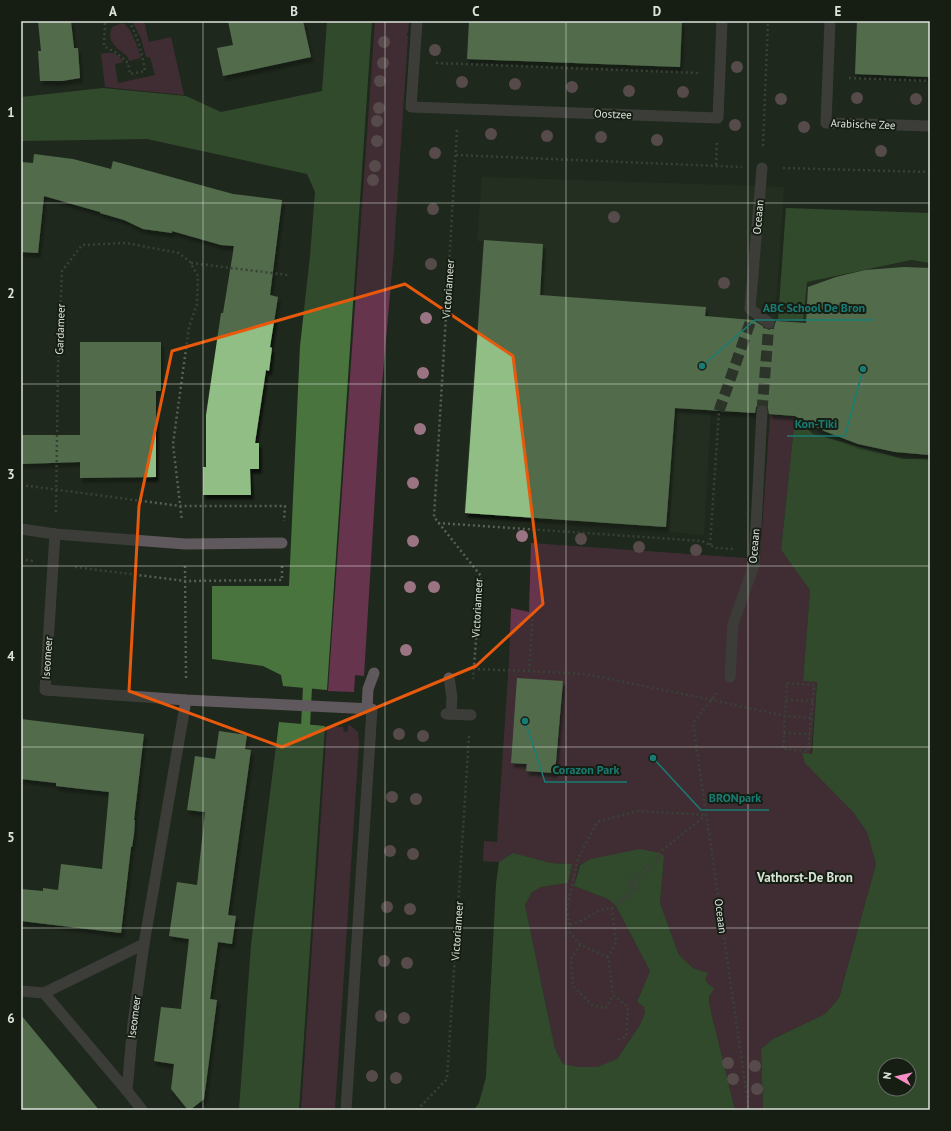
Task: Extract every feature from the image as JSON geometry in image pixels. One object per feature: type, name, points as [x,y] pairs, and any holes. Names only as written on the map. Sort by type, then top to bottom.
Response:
[{"type":"street","points":[[414,63],[417,21]]},
{"type":"street","name":"Oostzee","points":[[414,63],[411,107],[718,118],[722,21]]},
{"type":"street","name":"Arabische Zee","points":[[830,21],[826,123],[930,126]]},
{"type":"street","name":"Oceaan","points":[[762,168],[750,309],[752,316],[769,323]]},
{"type":"street","name":"Oceaan","points":[[730,677],[733,624],[754,565],[762,411]]},
{"type":"street","points":[[21,529],[55,534],[185,544],[282,543]]},
{"type":"street","name":"Iseomeer","points":[[55,534],[45,690],[186,700],[369,709]]},
{"type":"street","points":[[346,1110],[369,709],[368,689],[374,672]]},
{"type":"street","points":[[449,678],[452,697],[449,714],[470,715]]},
{"type":"street","name":"Iseomeer","points":[[127,1091],[133,1022],[144,944],[186,700]]},
{"type":"street","points":[[21,991],[44,993],[144,944]]},
{"type":"street","points":[[44,993],[142,1110]]},
{"type":"path","points":[[110,21],[106,22],[104,46],[118,54],[128,63],[130,74],[145,71],[142,53],[129,21]]},
{"type":"path","points":[[762,168],[768,21]]},
{"type":"path","points":[[414,63],[720,74]]},
{"type":"path","points":[[828,77],[930,81]]},
{"type":"path","name":"Victoriameer","points":[[417,1110],[447,1079],[473,669],[481,576],[434,517],[456,155],[462,109]]},
{"type":"path","points":[[456,155],[762,168],[930,172]]},
{"type":"path","name":"Gardameer","points":[[55,534],[58,365],[62,271],[82,245],[126,243],[179,253],[190,262],[288,275]]},
{"type":"path","points":[[186,700],[185,544],[173,444],[189,327],[198,304],[198,276],[190,262]]},
{"type":"path","points":[[710,545],[719,411]]},
{"type":"path","points":[[438,523],[702,540],[716,548],[755,550]]},
{"type":"path","points":[[529,671],[533,612],[537,612]]},
{"type":"path","points":[[473,669],[585,674],[785,716],[811,718]]},
{"type":"path","points":[[712,700],[730,677]]},
{"type":"path","points":[[787,683],[814,685],[808,751],[783,750],[786,700],[787,683]]},
{"type":"path","name":"Oceaan","points":[[712,700],[693,723],[749,1110]]},
{"type":"path","points":[[786,700],[813,701]]},
{"type":"path","points":[[784,733],[810,734]]},
{"type":"path","points":[[608,957],[580,945],[569,931],[566,910],[578,859],[597,822],[638,811],[706,815]]},
{"type":"path","points":[[630,875],[636,877],[648,871],[659,853],[706,815]]},
{"type":"path","points":[[659,853],[661,856],[660,861]]},
{"type":"path","points":[[657,857],[661,856]]},
{"type":"path","points":[[657,857],[660,861]]},
{"type":"path","points":[[654,863],[660,861]]},
{"type":"path","points":[[629,896],[630,891],[627,880],[630,875],[651,866]]},
{"type":"path","points":[[644,868],[648,871]]},
{"type":"path","points":[[615,902],[620,896],[630,891],[634,887],[642,875],[644,868]]},
{"type":"path","points":[[637,872],[642,875]]},
{"type":"path","points":[[628,886],[636,877],[637,872]]},
{"type":"path","points":[[615,902],[629,896],[634,891],[630,875]]},
{"type":"path","points":[[636,877],[640,889]]},
{"type":"path","points":[[627,880],[638,882]]},
{"type":"path","points":[[628,886],[640,889]]},
{"type":"path","points":[[630,891],[640,889]]},
{"type":"path","points":[[624,894],[629,896]]},
{"type":"path","points":[[624,894],[625,898]]},
{"type":"path","points":[[620,896],[625,898]]},
{"type":"path","points":[[619,905],[621,900],[620,896]]},
{"type":"path","points":[[568,925],[583,920],[600,910],[619,905],[625,898]]},
{"type":"path","points":[[615,902],[619,905]]},
{"type":"path","points":[[580,945],[571,959],[573,986],[592,1005],[606,1008],[613,995],[608,957],[616,942],[612,908]]},
{"type":"path","points":[[613,995],[628,1007],[626,1037],[616,1040]]},
{"type":"highlighted area","points":[[405,284],[513,356],[543,604],[476,666],[282,747],[129,691],[139,506],[172,351]]},
{"type":"shaded area","points":[[132,21],[144,21],[149,42],[171,37],[184,95],[105,87],[101,54],[104,53],[117,55],[123,62],[115,64],[118,83],[155,75],[150,57],[146,57],[141,38]]},
{"type":"shaded area","points":[[327,21],[372,21],[327,690],[283,686],[281,675],[263,666],[212,659],[212,586],[289,586],[300,346],[310,256],[315,192],[307,174],[147,139],[21,141],[21,97],[103,88],[186,96],[221,112],[322,91]]},
{"type":"shaded area","points":[[375,21],[409,21],[407,33],[394,249],[381,396],[364,676],[355,675],[354,692],[328,691]]},
{"type":"shaded area","points":[[123,23],[132,34],[141,58],[129,61],[128,57],[114,45],[110,37],[112,27]]},
{"type":"shaded area","points":[[482,177],[784,187],[775,321],[778,321],[778,319],[803,321],[807,282],[911,260],[930,263],[930,459],[903,459],[813,434],[795,417],[711,410],[704,535],[464,513],[483,242],[477,241]]},
{"type":"shaded area","points":[[786,208],[930,213],[930,263],[911,260],[807,282],[803,321],[778,319]]},
{"type":"shaded area","points":[[770,415],[795,417],[781,550],[810,590],[803,681],[817,682],[811,754],[802,754],[806,763],[853,812],[867,832],[876,864],[839,998],[825,1014],[773,1039],[761,1049],[763,1110],[735,1110],[710,1008],[709,985],[705,979],[707,973],[693,968],[679,955],[660,903],[664,856],[610,856],[579,865],[574,886],[608,899],[616,906],[650,971],[637,1002],[644,1007],[645,1013],[640,1025],[617,1059],[597,1067],[579,1067],[563,1064],[555,1049],[525,905],[532,892],[541,887],[568,883],[572,864],[551,863],[513,853],[499,862],[483,861],[484,841],[497,842],[511,608],[529,612],[531,543],[760,559]]},
{"type":"shaded area","points":[[795,417],[813,434],[903,459],[930,459],[930,1110],[763,1110],[761,1049],[773,1039],[825,1014],[839,998],[876,864],[867,832],[853,812],[805,763],[802,753],[812,754],[817,682],[803,681],[810,590],[781,550]]},
{"type":"shaded area","points":[[279,722],[325,726],[299,1110],[239,1110],[251,945]]},
{"type":"shaded area","points":[[348,725],[358,732],[359,743],[335,1110],[301,1110],[327,726],[343,727],[344,732],[348,731]]},
{"type":"shaded area","points":[[640,849],[659,853],[664,856],[660,903],[679,955],[693,968],[708,973],[705,979],[709,985],[714,988],[709,997],[710,1008],[735,1110],[474,1110],[479,1103],[486,1077],[496,884],[499,862],[513,853],[551,863],[572,864],[568,883],[541,887],[532,892],[525,905],[555,1049],[563,1064],[579,1067],[597,1067],[617,1059],[640,1025],[645,1013],[644,1007],[637,1002],[650,971],[616,906],[608,899],[574,886],[580,865],[591,859]]},
{"type":"building","points":[[38,21],[71,21],[74,48],[78,48],[80,78],[62,81],[40,81],[38,51],[41,51]]},
{"type":"building","points":[[228,21],[303,21],[311,57],[223,76],[217,48],[233,45]]},
{"type":"building","points":[[469,21],[682,21],[680,67],[467,59]]},
{"type":"building","points":[[857,21],[930,21],[930,77],[855,74]]},
{"type":"building","points":[[34,154],[73,159],[111,169],[113,161],[233,194],[282,200],[270,295],[278,297],[270,347],[272,348],[269,371],[266,370],[255,443],[259,443],[259,469],[250,469],[251,495],[203,495],[203,467],[206,467],[206,415],[221,313],[223,313],[234,246],[221,245],[172,231],[172,233],[143,229],[124,220],[100,212],[44,196],[38,253],[21,252],[21,162],[33,163]]},
{"type":"building","points":[[484,240],[543,244],[540,295],[706,307],[705,316],[753,320],[769,330],[774,327],[776,321],[806,323],[808,287],[836,277],[865,270],[904,267],[930,268],[930,455],[895,452],[858,444],[824,431],[795,416],[769,414],[768,408],[763,404],[756,407],[755,413],[675,408],[666,527],[465,513]]},
{"type":"building","points":[[80,342],[161,342],[161,391],[156,391],[156,477],[80,478],[80,462],[21,464],[21,435],[80,435]]},
{"type":"building","points":[[517,678],[563,681],[555,773],[526,771],[527,764],[511,763]]},
{"type":"building","points":[[21,719],[144,734],[134,820],[134,834],[131,847],[121,933],[21,921],[21,889],[43,891],[43,888],[58,890],[61,864],[102,869],[109,792],[56,786],[56,783],[21,779]]},
{"type":"building","points":[[219,731],[247,735],[245,749],[251,750],[228,915],[236,916],[232,944],[218,942],[210,999],[217,1000],[204,1099],[188,1110],[171,1089],[174,1064],[154,1061],[161,1007],[181,1009],[189,939],[169,936],[177,882],[197,885],[205,812],[187,810],[195,756],[215,759]]},
{"type":"building","points":[[21,1015],[73,1078],[99,1110],[21,1110]]},
{"type":"waterway","points":[[305,736],[308,677]]},
{"type":"tunnel","points":[[719,411],[751,320]]},
{"type":"tunnel","points":[[762,411],[769,323]]},
{"type":"place","name":"ABC School De Bron","points":[[702,366]]},
{"type":"place","name":"Kon-Tiki","points":[[863,369]]},
{"type":"place","name":"Corazon Park","points":[[525,721]]},
{"type":"place","name":"BRONpark","points":[[653,758]]},
{"type":"district","name":"Vathorst-De Bron","points":[[805,877]]}]
